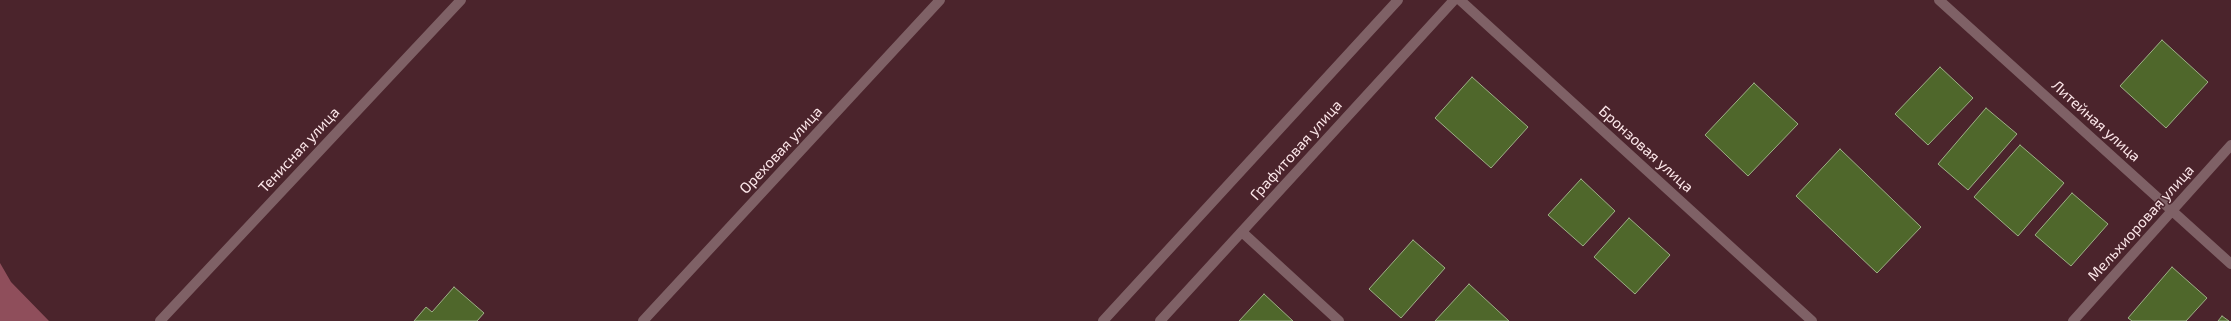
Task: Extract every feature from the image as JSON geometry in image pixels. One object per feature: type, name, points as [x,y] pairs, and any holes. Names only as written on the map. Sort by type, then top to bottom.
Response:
[{"type":"street","name":"Тенисная улица","points":[[160,321],[461,0]]},
{"type":"street","name":"Ореховая улица","points":[[644,321],[940,0]]},
{"type":"street","points":[[1103,321],[1398,0]]},
{"type":"street","name":"Графитовая улица","points":[[1160,321],[1454,0]]},
{"type":"street","name":"Бронзовая улица","points":[[1460,0],[1812,321]]},
{"type":"street","name":"Литейная улица","points":[[1939,0],[2231,264]]},
{"type":"street","name":"Мельхиоровая улица","points":[[2073,321],[2231,145]]},
{"type":"street","points":[[1242,232],[1340,321]]},
{"type":"shaded area","points":[[0,263],[11,282],[49,321],[0,321]]},
{"type":"building","points":[[2162,40],[2208,82],[2166,128],[2120,86]]},
{"type":"building","points":[[1940,67],[1973,98],[1928,145],[1895,114]]},
{"type":"building","points":[[1472,77],[1528,127],[1491,168],[1435,118]]},
{"type":"building","points":[[1754,83],[1798,124],[1748,176],[1705,135]]},
{"type":"building","points":[[1986,108],[2017,134],[1968,190],[1938,164]]},
{"type":"building","points":[[2020,145],[2064,183],[2018,236],[1974,197]]},
{"type":"building","points":[[1840,149],[1921,227],[1877,273],[1796,196]]},
{"type":"building","points":[[1581,179],[1615,211],[1583,246],[1548,215]]},
{"type":"building","points":[[2072,193],[2108,224],[2071,266],[2035,235]]},
{"type":"building","points":[[1629,218],[1670,255],[1635,294],[1594,257]]},
{"type":"building","points":[[1413,240],[1445,268],[1401,318],[1369,289]]},
{"type":"building","points":[[2172,267],[2207,298],[2186,321],[2132,321],[2128,318]]},
{"type":"building","points":[[1469,284],[1509,321],[1435,321]]},
{"type":"building","points":[[454,287],[484,313],[477,321],[414,321],[426,307],[432,312]]},
{"type":"building","points":[[1264,294],[1293,321],[1239,321]]},
{"type":"building","points":[[2222,316],[2229,321],[2218,321]]}]
